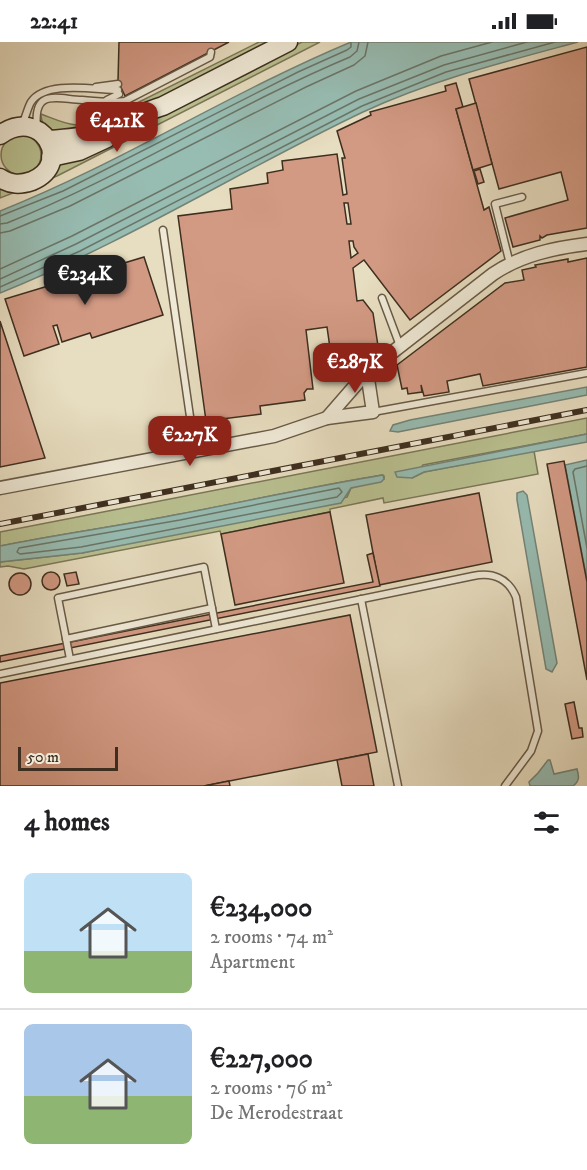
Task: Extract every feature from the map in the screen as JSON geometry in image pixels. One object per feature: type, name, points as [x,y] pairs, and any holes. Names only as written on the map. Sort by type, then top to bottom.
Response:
[{"type":"main road","points":[[46,142],[93,134],[144,111],[163,106],[288,42]]},
{"type":"main road","points":[[1,134],[20,126],[26,126],[46,142],[48,169],[31,181],[19,184],[1,180]]},
{"type":"street","points":[[327,418],[367,372],[494,274],[510,264],[561,247],[587,244]]},
{"type":"street","points":[[0,488],[274,436],[327,418],[373,412],[367,372]]},
{"type":"lane","points":[[46,142],[36,117],[38,108],[46,99],[53,97],[107,100],[117,103],[125,101],[210,57],[211,52]]},
{"type":"lane","points":[[20,126],[32,100],[45,92],[93,87],[118,89],[107,100]]},
{"type":"lane","points":[[510,264],[495,204],[522,197]]},
{"type":"lane","points":[[163,230],[195,451]]},
{"type":"lane","points":[[382,298],[400,347]]},
{"type":"lane","points":[[373,412],[587,373]]},
{"type":"lane","points":[[70,659],[58,598],[204,567],[216,629]]},
{"type":"lane","points":[[0,674],[482,574],[500,578],[513,589],[516,597],[538,731],[531,751],[506,786]]},
{"type":"lane","points":[[361,599],[398,786]]},
{"type":"lane","points":[[66,639],[212,608]]},
{"type":"green space","points":[[259,42],[268,42],[262,48],[103,126],[55,132],[47,128],[42,121],[41,114],[78,125],[105,119]]},
{"type":"green space","points":[[302,42],[320,42],[57,176],[0,198],[0,189],[83,154]]},
{"type":"green space","points":[[21,135],[29,136],[35,141],[40,147],[40,163],[35,169],[29,174],[21,175],[13,174],[7,169],[2,163],[1,155],[2,147],[7,141],[13,136]]},
{"type":"green space","points":[[587,418],[587,434],[423,465],[412,478],[424,472],[534,451],[538,474],[384,503],[383,498],[330,509],[330,512],[221,534],[220,531],[24,569],[0,567],[0,562],[82,553],[347,497],[351,488],[384,479],[384,476],[357,479],[0,546],[0,532]]},
{"type":"water","points":[[351,42],[578,42],[469,72],[415,90],[363,112],[92,252],[0,293],[0,211],[89,171],[263,83]]},
{"type":"water","points":[[587,387],[587,395],[398,432],[390,431],[393,425],[410,420]]},
{"type":"water","points":[[587,434],[587,442],[424,472],[412,478],[397,477],[395,472]]},
{"type":"water","points":[[587,460],[587,580],[565,465]]},
{"type":"water","points":[[383,475],[384,479],[381,482],[351,488],[341,503],[82,553],[0,562],[0,546]]},
{"type":"water","points":[[523,491],[527,495],[557,663],[552,672],[546,669],[517,500],[517,493]]},
{"type":"water","points":[[550,760],[554,774],[577,769],[577,782],[573,786],[530,786],[529,782]]},
{"type":"building","points":[[119,42],[229,42],[125,96],[118,81]]},
{"type":"building","points":[[587,47],[587,228],[547,235],[542,238],[540,236],[540,240],[513,247],[505,218],[568,200],[561,172],[499,189],[469,79]]},
{"type":"building","points":[[456,83],[463,107],[456,109],[484,210],[489,207],[501,251],[410,320],[364,260],[353,268],[357,301],[363,300],[373,313],[378,346],[374,354],[332,362],[327,327],[306,330],[313,389],[307,389],[304,393],[305,400],[260,406],[261,414],[206,421],[178,216],[232,209],[230,189],[268,183],[267,173],[283,170],[282,161],[337,154],[343,195],[347,194],[342,158],[345,158],[337,131],[371,115],[370,112],[446,91],[445,86]],"holes":[[[344,203],[348,203],[351,224],[347,224]],[[349,241],[353,241],[358,253],[351,258]]]},
{"type":"building","points":[[476,103],[492,164],[473,170],[456,109]]},
{"type":"building","points":[[480,169],[484,182],[478,184],[474,171]]},
{"type":"building","points":[[144,257],[163,315],[92,338],[90,333],[62,342],[57,325],[53,326],[59,344],[24,356],[5,299]]},
{"type":"building","points":[[587,258],[587,367],[483,386],[480,374],[447,381],[449,392],[424,396],[421,385],[422,392],[408,394],[407,388],[402,389],[397,365],[505,283],[524,280],[522,270],[536,267],[535,265]]},
{"type":"building","points":[[0,321],[45,458],[0,467]]},
{"type":"building","points":[[564,461],[587,582],[587,680],[547,464]]},
{"type":"building","points":[[479,493],[492,562],[379,585],[366,515]]},
{"type":"building","points":[[330,512],[344,583],[235,605],[221,534]]},
{"type":"building","points":[[373,553],[380,586],[0,662],[0,656],[373,582],[367,555]]},
{"type":"building","points":[[51,572],[57,575],[60,581],[57,587],[51,590],[45,587],[42,581],[45,575]]},
{"type":"building","points":[[76,572],[79,584],[67,586],[64,574]]},
{"type":"building","points":[[20,573],[30,580],[31,584],[24,594],[20,595],[10,588],[9,584],[16,574]]},
{"type":"building","points":[[350,615],[377,752],[204,786],[0,786],[0,683]]},
{"type":"building","points":[[574,702],[583,737],[572,739],[565,704]]},
{"type":"building","points":[[368,754],[374,786],[342,786],[337,760]]},
{"type":"building","points":[[229,781],[230,786],[204,786]]},
{"type":"railway","points":[[0,524],[587,410]]}]
